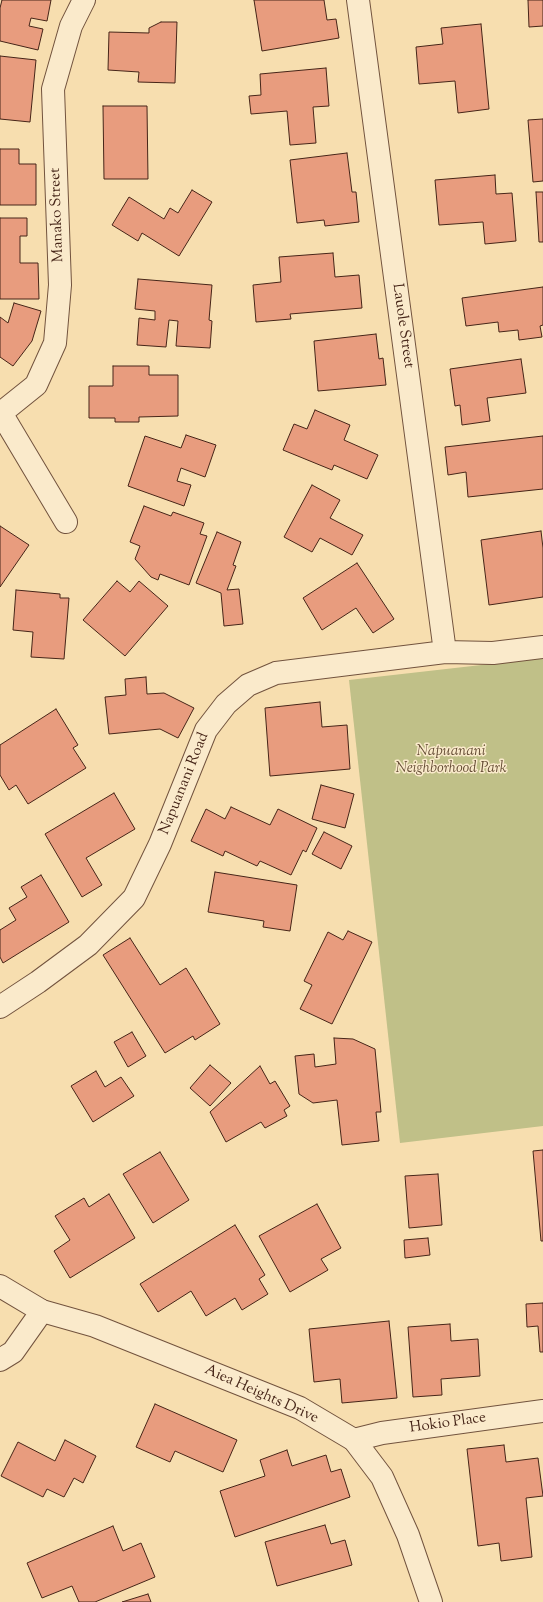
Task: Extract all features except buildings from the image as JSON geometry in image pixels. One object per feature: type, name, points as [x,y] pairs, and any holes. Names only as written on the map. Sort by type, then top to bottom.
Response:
[{"type":"street","name":"Manako Street","points":[[0,414],[36,385],[55,343],[60,285],[53,88],[71,26],[84,0]]},
{"type":"street","name":"Lauole Street","points":[[358,0],[445,652]]},
{"type":"street","points":[[0,414],[66,522]]},
{"type":"street","name":"Napuanani Road","points":[[0,1007],[38,982],[88,945],[134,898],[160,844],[206,730],[226,704],[248,685],[276,673],[445,652],[493,653],[543,647]]},
{"type":"street","name":"Aiea Heights Drive","points":[[0,1286],[42,1311],[95,1326],[300,1408],[354,1440],[382,1477],[408,1535],[431,1602]]},
{"type":"street","points":[[0,1360],[13,1352],[42,1311]]},
{"type":"street","name":"Hokio Place","points":[[354,1440],[382,1433],[543,1411]]},
{"type":"green space","name":"Napuanani Neighborhood Park","points":[[543,658],[543,1126],[400,1143],[349,680]]}]
